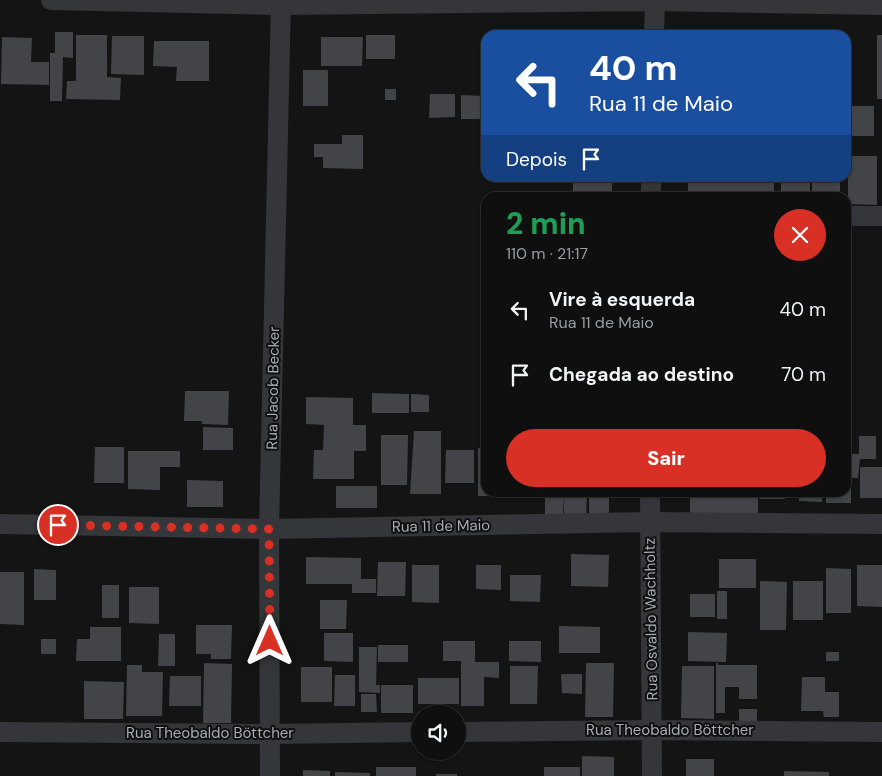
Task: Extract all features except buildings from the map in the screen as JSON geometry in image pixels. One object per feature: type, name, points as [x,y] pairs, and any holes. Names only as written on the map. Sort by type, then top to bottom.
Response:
[{"type":"street","points":[[50,0],[281,3],[655,0],[882,5]]},
{"type":"street","points":[[654,30],[655,0]]},
{"type":"street","name":"Rua Jacob Becker","points":[[270,776],[269,529],[281,3]]},
{"type":"street","points":[[851,216],[882,216]]},
{"type":"street","name":"Rua Osvaldo Wachholtz","points":[[650,497],[652,776]]},
{"type":"street","name":"Rua 11 de Maio","points":[[0,524],[269,529],[649,522],[882,524]]},
{"type":"street","name":"Rua Theobaldo Böttcher","points":[[466,732],[652,730],[882,732]]},
{"type":"street","name":"Rua Theobaldo Böttcher","points":[[0,732],[270,734],[411,732]]},
{"type":"route","points":[[58,525],[269,529],[270,641]]}]
